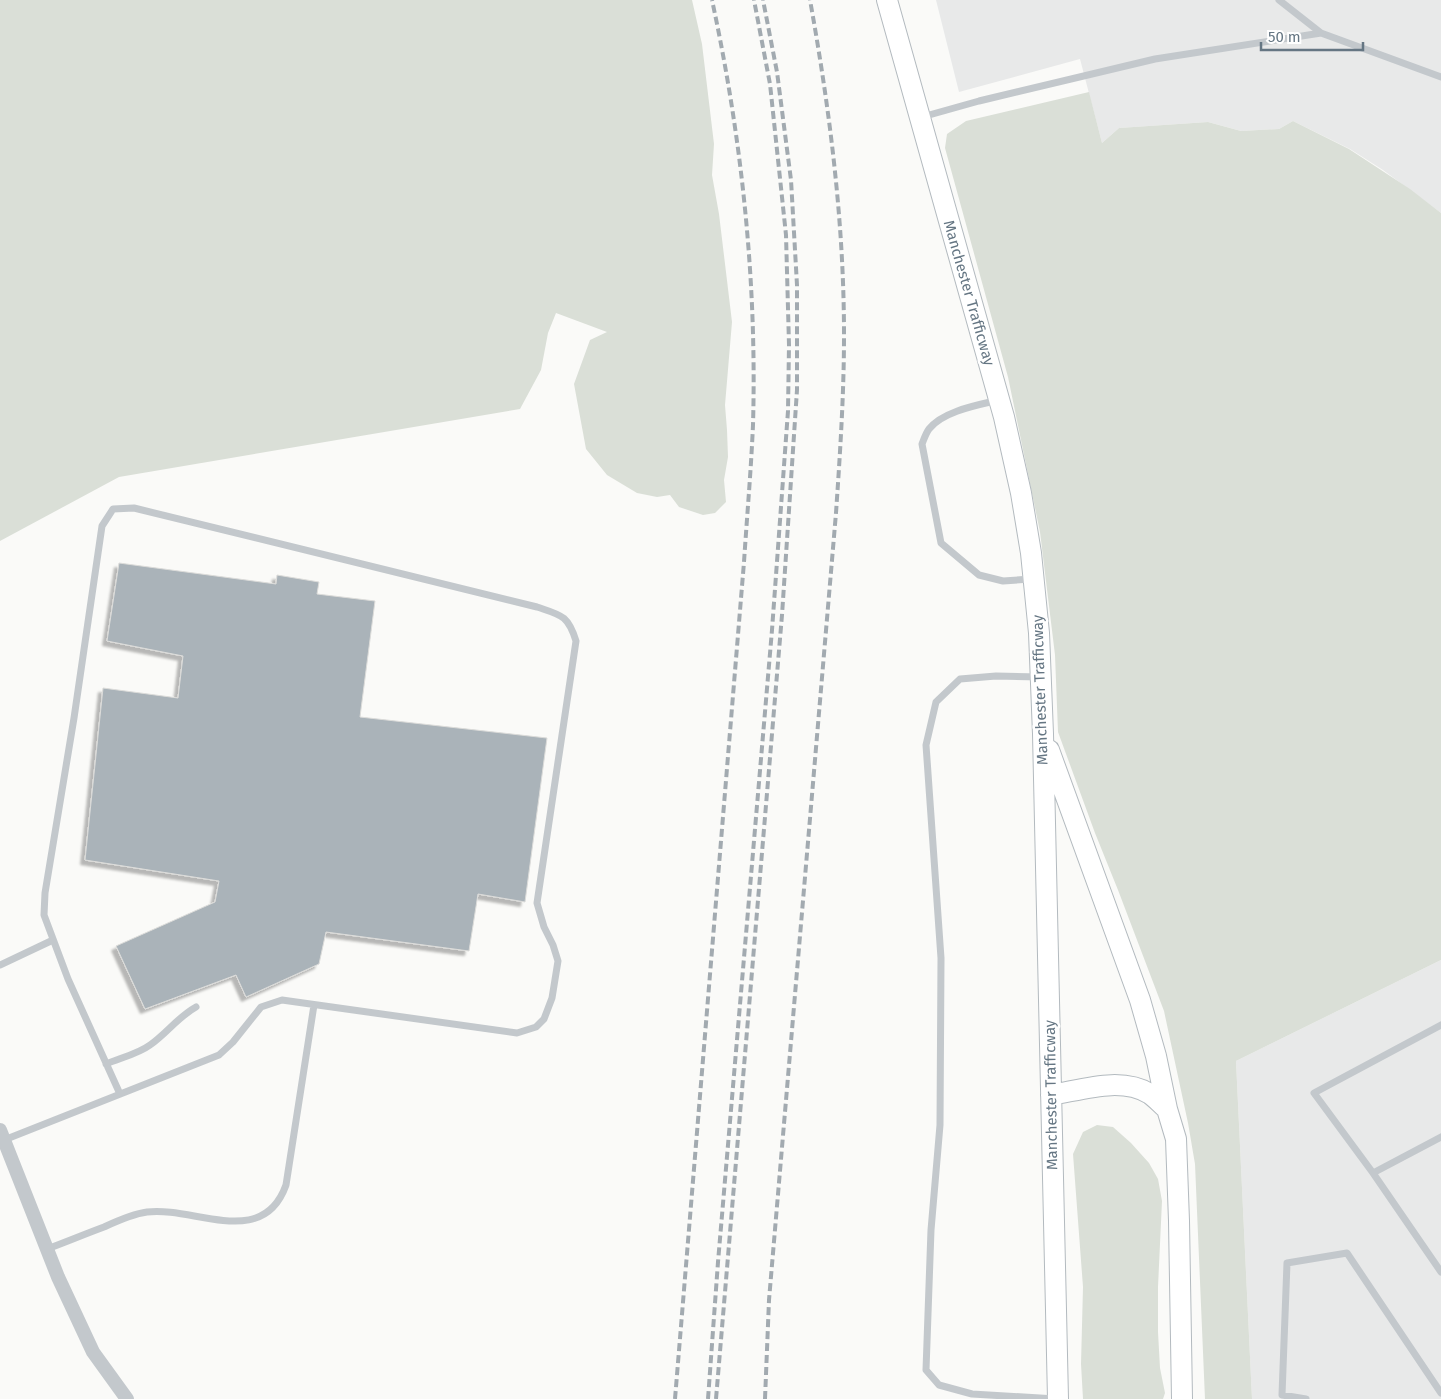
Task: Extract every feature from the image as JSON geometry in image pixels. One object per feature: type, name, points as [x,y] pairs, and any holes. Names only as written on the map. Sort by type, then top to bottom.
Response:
[{"type":"main road","name":"Manchester Trafficway","points":[[887,0],[999,400],[1021,494],[1034,578],[1039,633],[1043,734],[1057,1399]]},
{"type":"main road","points":[[1043,734],[1140,1000],[1176,1139],[1182,1399]]},
{"type":"main road","points":[[1051,1094],[1109,1085],[1131,1087],[1150,1094],[1168,1109]]},
{"type":"street","points":[[2,1135],[58,1277],[93,1352],[127,1399]]},
{"type":"lane","points":[[1279,0],[1320,33],[1441,77]]},
{"type":"lane","points":[[920,118],[979,101],[1155,59],[1320,33]]},
{"type":"lane","points":[[999,400],[969,407],[944,417],[929,429],[922,444],[923,453],[941,543],[979,575],[1003,581],[1034,578]]},
{"type":"lane","points":[[2,1135],[120,1094],[219,1054],[234,1042],[261,1007],[282,1000],[517,1033],[536,1027],[544,1018],[552,998],[558,961],[544,927],[537,903],[576,641],[571,625],[559,614],[537,606],[143,510],[134,508],[113,509],[102,526],[44,915],[68,980],[120,1094]]},
{"type":"lane","points":[[1041,677],[996,676],[960,679],[936,702],[926,745],[941,968],[940,1125],[931,1230],[926,1370],[939,1385],[972,1394],[1057,1399]]},
{"type":"lane","points":[[0,965],[53,940]]},
{"type":"lane","points":[[47,1250],[126,1218],[148,1212],[168,1212],[239,1222],[256,1219],[268,1210],[282,1196],[286,1185],[314,1005]]},
{"type":"lane","points":[[106,1064],[148,1047],[176,1021],[196,1007]]},
{"type":"lane","points":[[1441,1025],[1314,1094],[1373,1173],[1441,1270]]},
{"type":"lane","points":[[1373,1173],[1441,1137]]},
{"type":"lane","points":[[1306,1399],[1282,1395],[1287,1263],[1347,1254],[1441,1394]]},
{"type":"shaded area","points":[[0,0],[692,0],[702,44],[714,144],[712,175],[719,214],[732,322],[725,405],[728,457],[724,480],[726,502],[715,513],[703,515],[679,507],[670,495],[657,497],[637,493],[607,475],[586,449],[574,384],[590,340],[607,332],[556,313],[548,333],[541,370],[520,409],[119,477],[0,541]]},
{"type":"shaded area","points":[[936,0],[1441,0],[1441,213],[1383,170],[1350,149],[1293,121],[1279,129],[1241,131],[1208,122],[1119,128],[1102,143],[1080,59],[959,92]]},
{"type":"shaded area","points":[[1089,92],[1102,143],[1119,128],[1208,122],[1241,131],[1279,129],[1293,121],[1349,149],[1410,189],[1441,213],[1441,960],[1236,1061],[1252,1399],[1205,1399],[1195,1164],[1188,1123],[1164,1011],[1058,732],[1055,655],[1040,532],[1008,377],[945,148],[947,134],[966,121]]},
{"type":"shaded area","points":[[1441,960],[1441,1399],[1252,1399],[1236,1061]]},
{"type":"shaded area","points":[[1097,1125],[1113,1127],[1149,1163],[1158,1179],[1162,1201],[1158,1332],[1160,1368],[1165,1393],[1163,1399],[1083,1399],[1081,1364],[1083,1287],[1073,1154],[1083,1132]]},
{"type":"building","points":[[119,563],[276,584],[277,575],[319,582],[317,594],[375,601],[360,717],[547,738],[525,902],[478,894],[469,951],[326,932],[319,964],[246,997],[236,975],[145,1009],[116,946],[215,902],[219,881],[85,860],[103,688],[178,698],[183,656],[107,641]]},
{"type":"railway","points":[[675,1399],[744,562],[753,425],[752,318],[745,211],[732,105],[712,0]]},
{"type":"railway","points":[[708,1399],[772,630],[788,411],[789,345],[786,235],[770,84],[754,0]]},
{"type":"railway","points":[[716,1399],[782,615],[797,390],[797,285],[791,180],[777,72],[763,0]]},
{"type":"railway","points":[[765,1399],[769,1300],[836,513],[843,380],[844,335],[839,209],[830,125],[810,0]]}]
